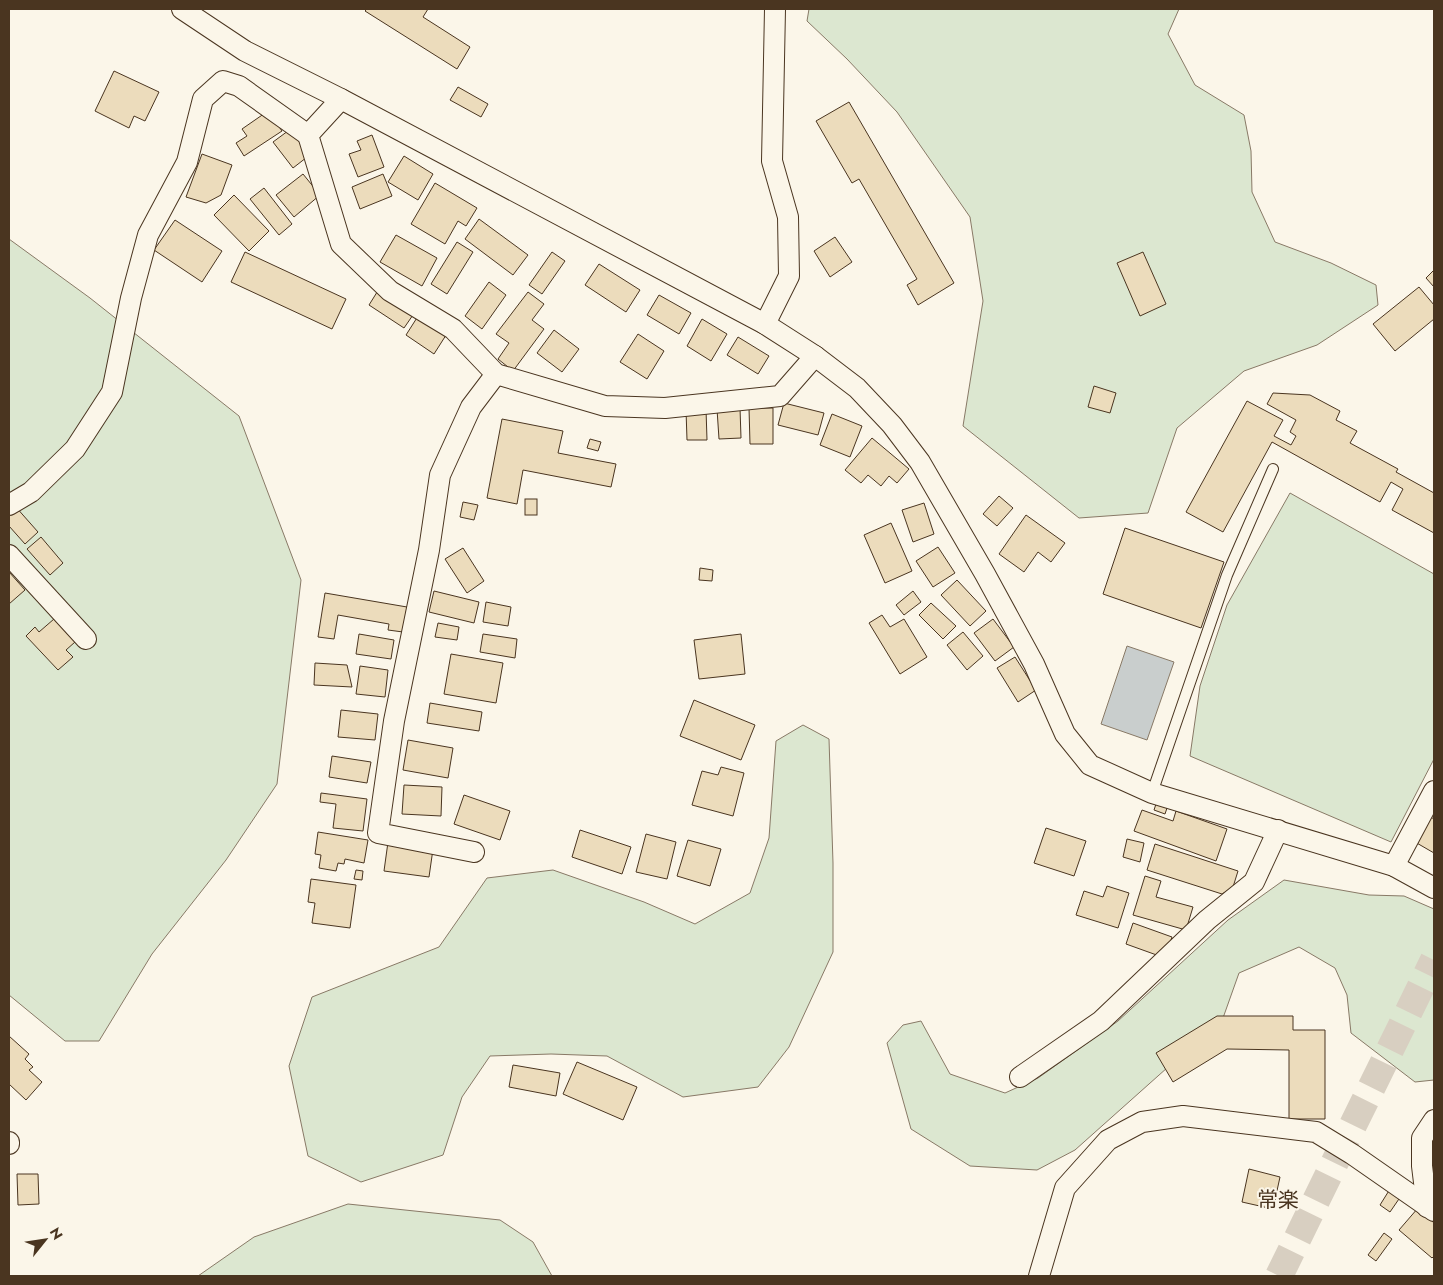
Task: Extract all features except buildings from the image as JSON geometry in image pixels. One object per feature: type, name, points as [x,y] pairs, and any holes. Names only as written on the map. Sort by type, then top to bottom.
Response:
[{"type":"street","points":[[182,9],[245,51],[341,99],[765,324],[815,356],[857,388],[892,425],[920,462],[1030,656],[1065,734],[1090,765],[1152,793],[1394,866],[1434,888]]},
{"type":"street","points":[[765,324],[789,276],[788,217],[772,161],[775,9]]},
{"type":"street","points":[[9,505],[31,492],[75,449],[112,392],[131,298],[148,235],[187,162],[203,99],[223,82],[239,86],[308,135],[341,244],[390,291],[453,329],[496,374],[605,406],[665,408],[780,396],[815,356]]},
{"type":"street","points":[[308,135],[341,99]]},
{"type":"street","points":[[474,852],[378,833],[394,721],[428,550],[440,475],[471,407],[496,374]]},
{"type":"street","points":[[9,555],[86,639]]},
{"type":"street","points":[[1394,866],[1434,791]]},
{"type":"street","points":[[1020,1076],[1101,1021],[1207,920],[1254,882],[1278,830]]},
{"type":"street","points":[[1039,1276],[1065,1188],[1108,1140],[1142,1122],[1182,1116],[1316,1132],[1352,1154],[1431,1209]]},
{"type":"street","points":[[1431,1209],[1422,1166],[1422,1138],[1434,1120]]},
{"type":"lane","points":[[1152,793],[1227,575],[1273,469]]},
{"type":"green space","points":[[809,9],[1179,9],[1168,34],[1195,85],[1244,115],[1251,151],[1252,192],[1275,242],[1331,263],[1376,285],[1378,305],[1317,345],[1244,371],[1177,428],[1148,513],[1079,518],[963,426],[983,301],[970,217],[897,112],[847,59],[807,21]]},
{"type":"green space","points":[[9,239],[90,298],[239,416],[301,580],[277,784],[226,860],[152,954],[99,1041],[65,1041],[9,995]]},
{"type":"green space","points":[[1290,493],[1434,574],[1434,759],[1391,842],[1190,756],[1200,686],[1227,605]]},
{"type":"green space","points":[[803,725],[829,739],[833,863],[833,952],[789,1047],[758,1087],[683,1097],[607,1056],[551,1054],[490,1056],[462,1097],[443,1155],[361,1182],[308,1156],[289,1066],[312,997],[439,947],[487,878],[553,870],[644,902],[695,924],[750,893],[769,838],[776,741]]},
{"type":"green space","points":[[1284,880],[1369,895],[1404,896],[1434,909],[1434,1080],[1415,1082],[1351,1033],[1347,995],[1335,968],[1299,947],[1239,973],[1223,1018],[1075,1150],[1037,1170],[970,1166],[911,1129],[887,1043],[903,1025],[921,1021],[950,1074],[1005,1093],[1038,1078],[1118,1021],[1228,920]]},
{"type":"green space","points":[[348,1204],[500,1220],[533,1242],[552,1276],[198,1276],[254,1237]]},
{"type":"shaded area","points":[[1127,646],[1174,662],[1147,740],[1101,724]]},
{"type":"tunnel","points":[[1279,1276],[1434,960]]},
{"type":"district","name":"常楽","points":[[1278,1200]]}]
